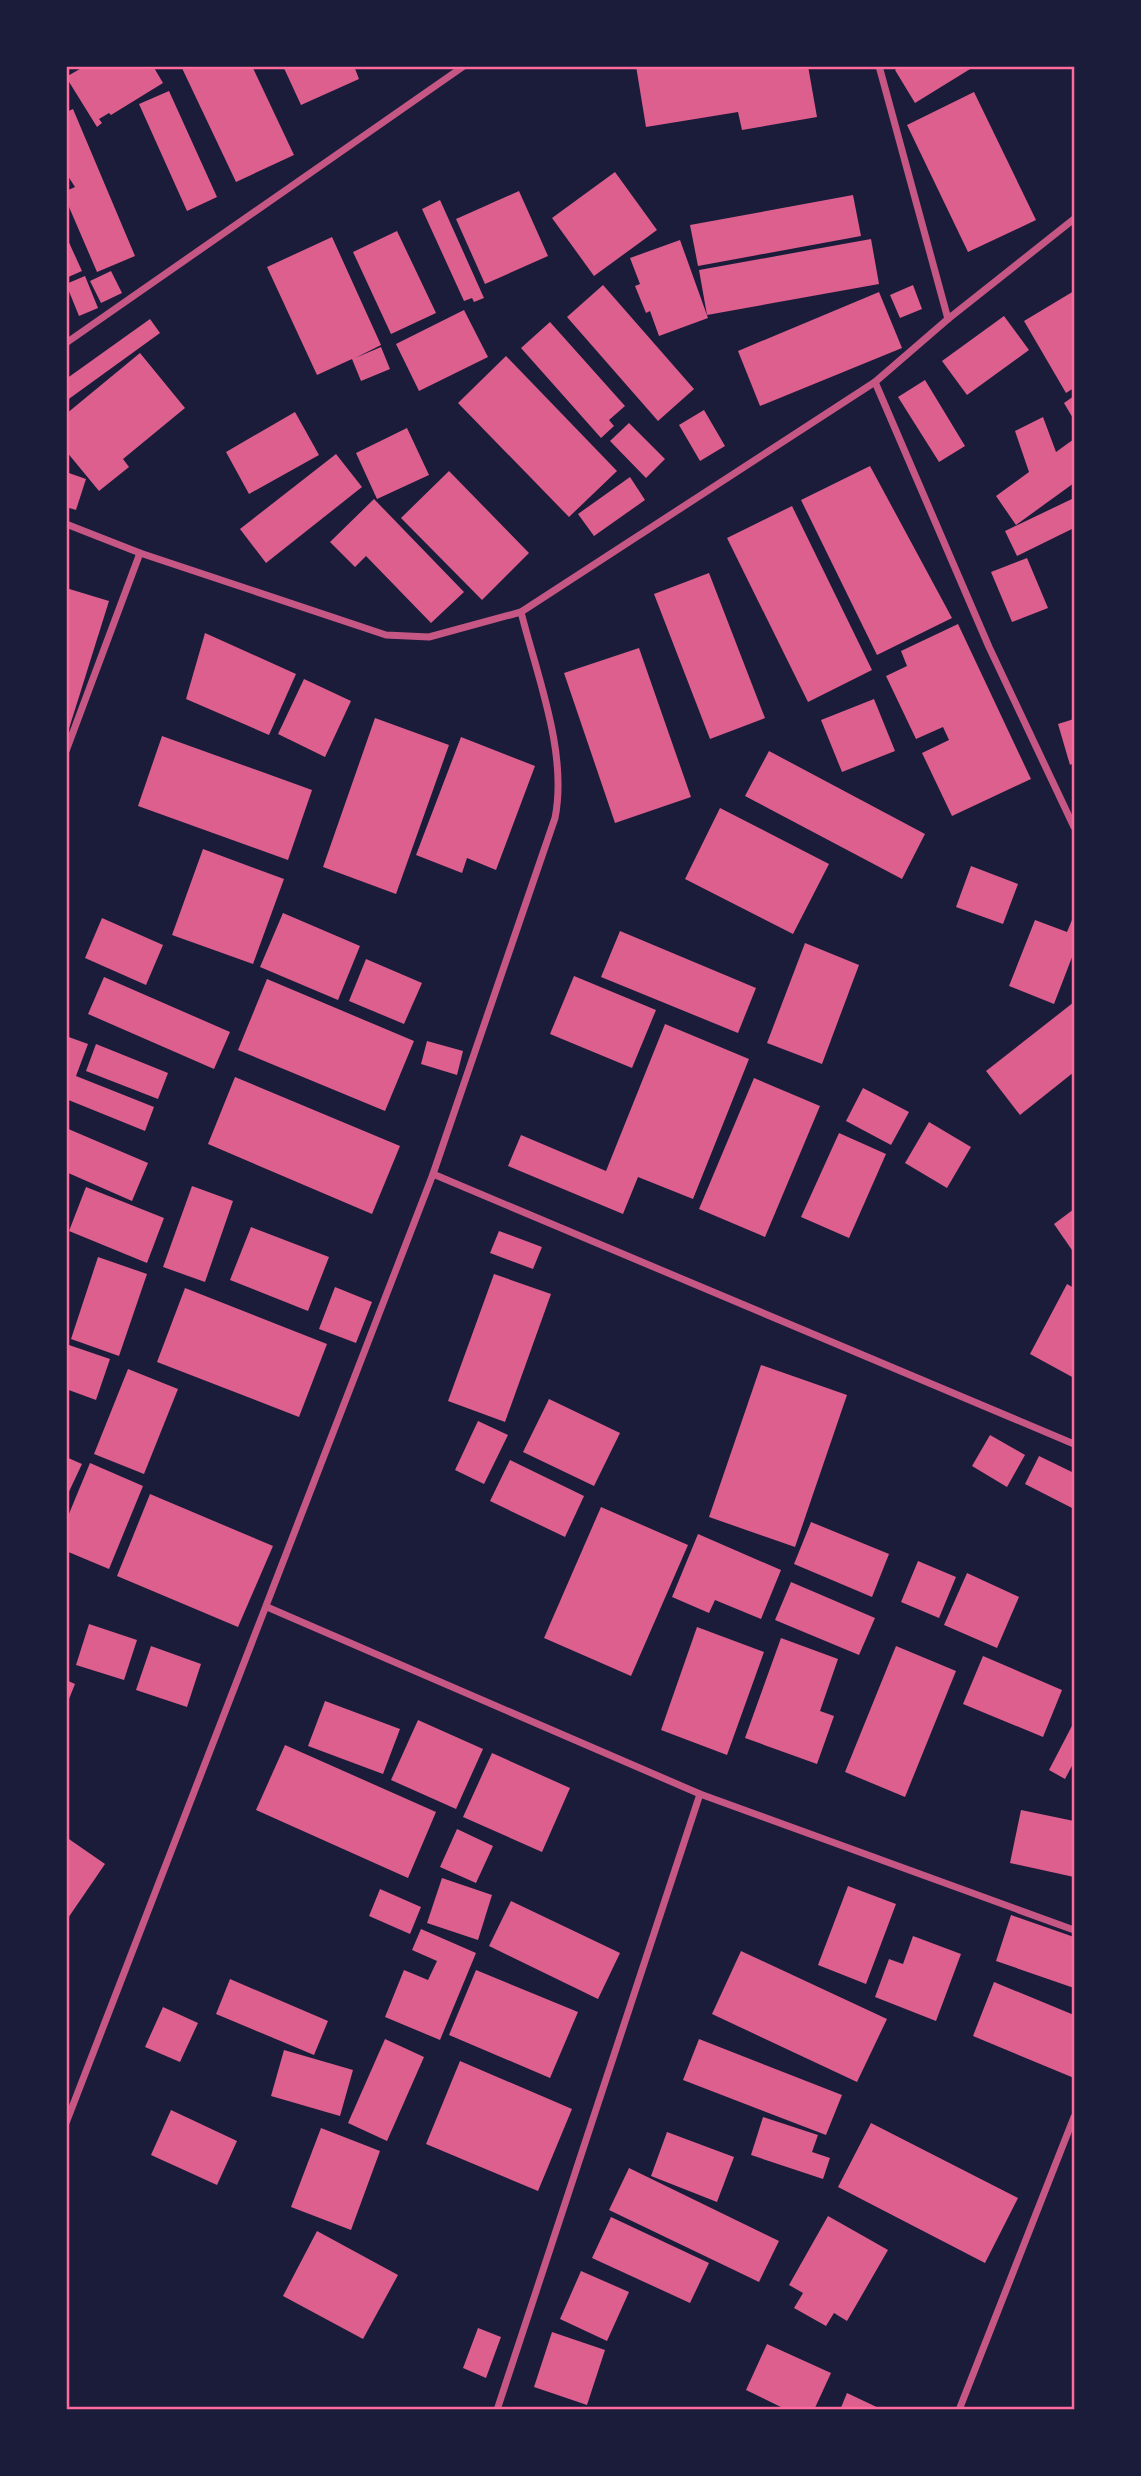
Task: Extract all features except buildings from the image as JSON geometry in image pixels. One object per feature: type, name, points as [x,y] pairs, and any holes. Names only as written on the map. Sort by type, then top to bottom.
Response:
[{"type":"street","points":[[66,343],[464,66]]},
{"type":"street","points":[[879,66],[948,319]]},
{"type":"street","points":[[66,524],[140,554],[386,635],[429,637],[521,612],[875,382],[948,319],[1074,219]]},
{"type":"street","points":[[875,382],[989,647],[1074,827]]},
{"type":"street","points":[[66,751],[140,554]]},
{"type":"street","points":[[66,2123],[433,1174],[555,818],[560,794],[559,764],[521,612]]},
{"type":"street","points":[[433,1174],[1074,1444]]},
{"type":"street","points":[[267,1608],[700,1794],[1074,1930]]},
{"type":"street","points":[[496,2410],[700,1794]]},
{"type":"street","points":[[959,2410],[1074,2118]]}]
